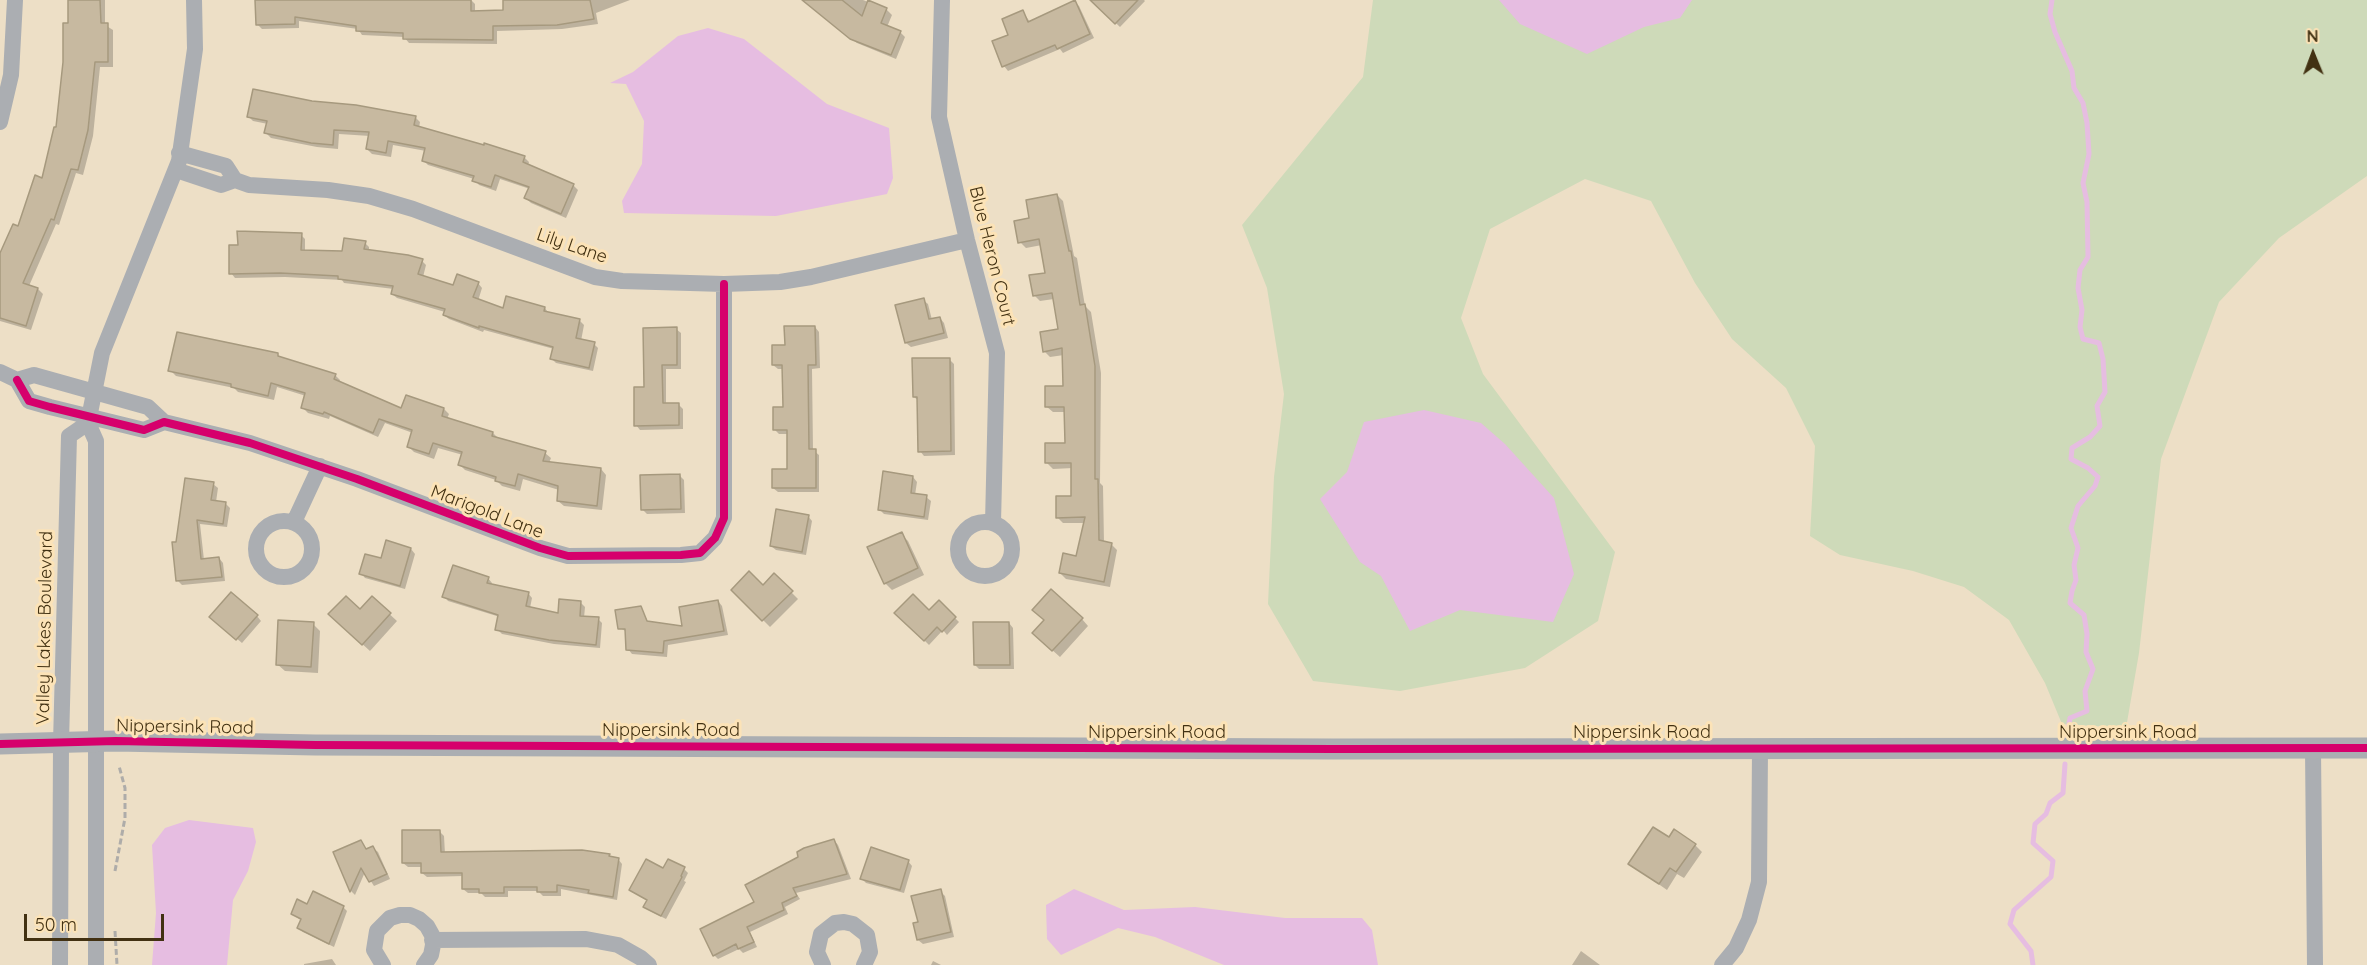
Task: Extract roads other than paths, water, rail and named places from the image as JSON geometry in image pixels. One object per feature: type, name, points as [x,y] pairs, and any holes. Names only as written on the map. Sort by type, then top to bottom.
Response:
[{"type":"street","points":[[0,122],[11,75],[15,0]]},
{"type":"street","points":[[96,965],[96,441],[89,420],[102,353],[176,170],[195,49],[194,0]]},
{"type":"street","name":"Blue Heron Court","points":[[942,0],[939,117],[967,240],[997,353],[993,523]]},
{"type":"street","name":"Lily Lane","points":[[179,153],[226,166],[235,180],[249,185],[328,190],[369,196],[413,209],[595,277],[622,281],[724,284],[780,282],[811,277],[967,240]]},
{"type":"street","points":[[176,170],[220,185],[235,180]]},
{"type":"street","name":"Marigold Lane","points":[[17,380],[29,401],[89,420],[144,430],[164,422],[249,443],[320,466],[540,548],[568,556],[700,553],[715,537],[724,518],[724,284]]},
{"type":"street","points":[[0,372],[17,380],[34,375],[148,407],[164,422]]},
{"type":"street","name":"Valley Lakes Boulevard","points":[[60,965],[61,742],[69,436],[89,420]]},
{"type":"street","points":[[294,522],[320,466]]},
{"type":"street","name":"Nippersink Road","points":[[0,744],[97,741],[327,745],[2367,748]]},
{"type":"street","points":[[1722,965],[1736,948],[1749,920],[1759,882],[1760,748]]},
{"type":"street","points":[[2313,748],[2315,965]]},
{"type":"street","points":[[383,965],[374,950],[377,931],[390,918],[400,915],[410,915],[427,926],[432,940],[431,955],[426,964]]},
{"type":"street","points":[[817,963],[817,943],[821,934],[835,923],[844,922],[853,924],[867,935],[870,952],[864,965]]},
{"type":"street","points":[[432,940],[586,939],[618,945],[649,965]]},
{"type":"waterway","points":[[2052,0],[2050,14],[2055,32],[2072,71],[2074,88],[2083,103],[2087,123],[2089,154],[2083,183],[2087,202],[2088,257],[2080,270],[2078,288],[2082,310],[2080,327],[2083,339],[2099,343],[2103,359],[2105,392],[2097,406],[2100,426],[2090,437],[2072,448],[2071,459],[2088,468],[2098,477],[2095,486],[2078,506],[2071,528],[2078,548],[2074,565],[2076,580],[2070,603],[2084,615],[2087,634],[2086,652],[2093,669],[2085,691],[2087,711],[2070,718],[2067,736]]},
{"type":"waterway","points":[[2033,965],[2031,951],[2010,924],[2014,910],[2051,877],[2053,861],[2033,843],[2035,824],[2046,814],[2050,803],[2063,793],[2065,764]]}]
